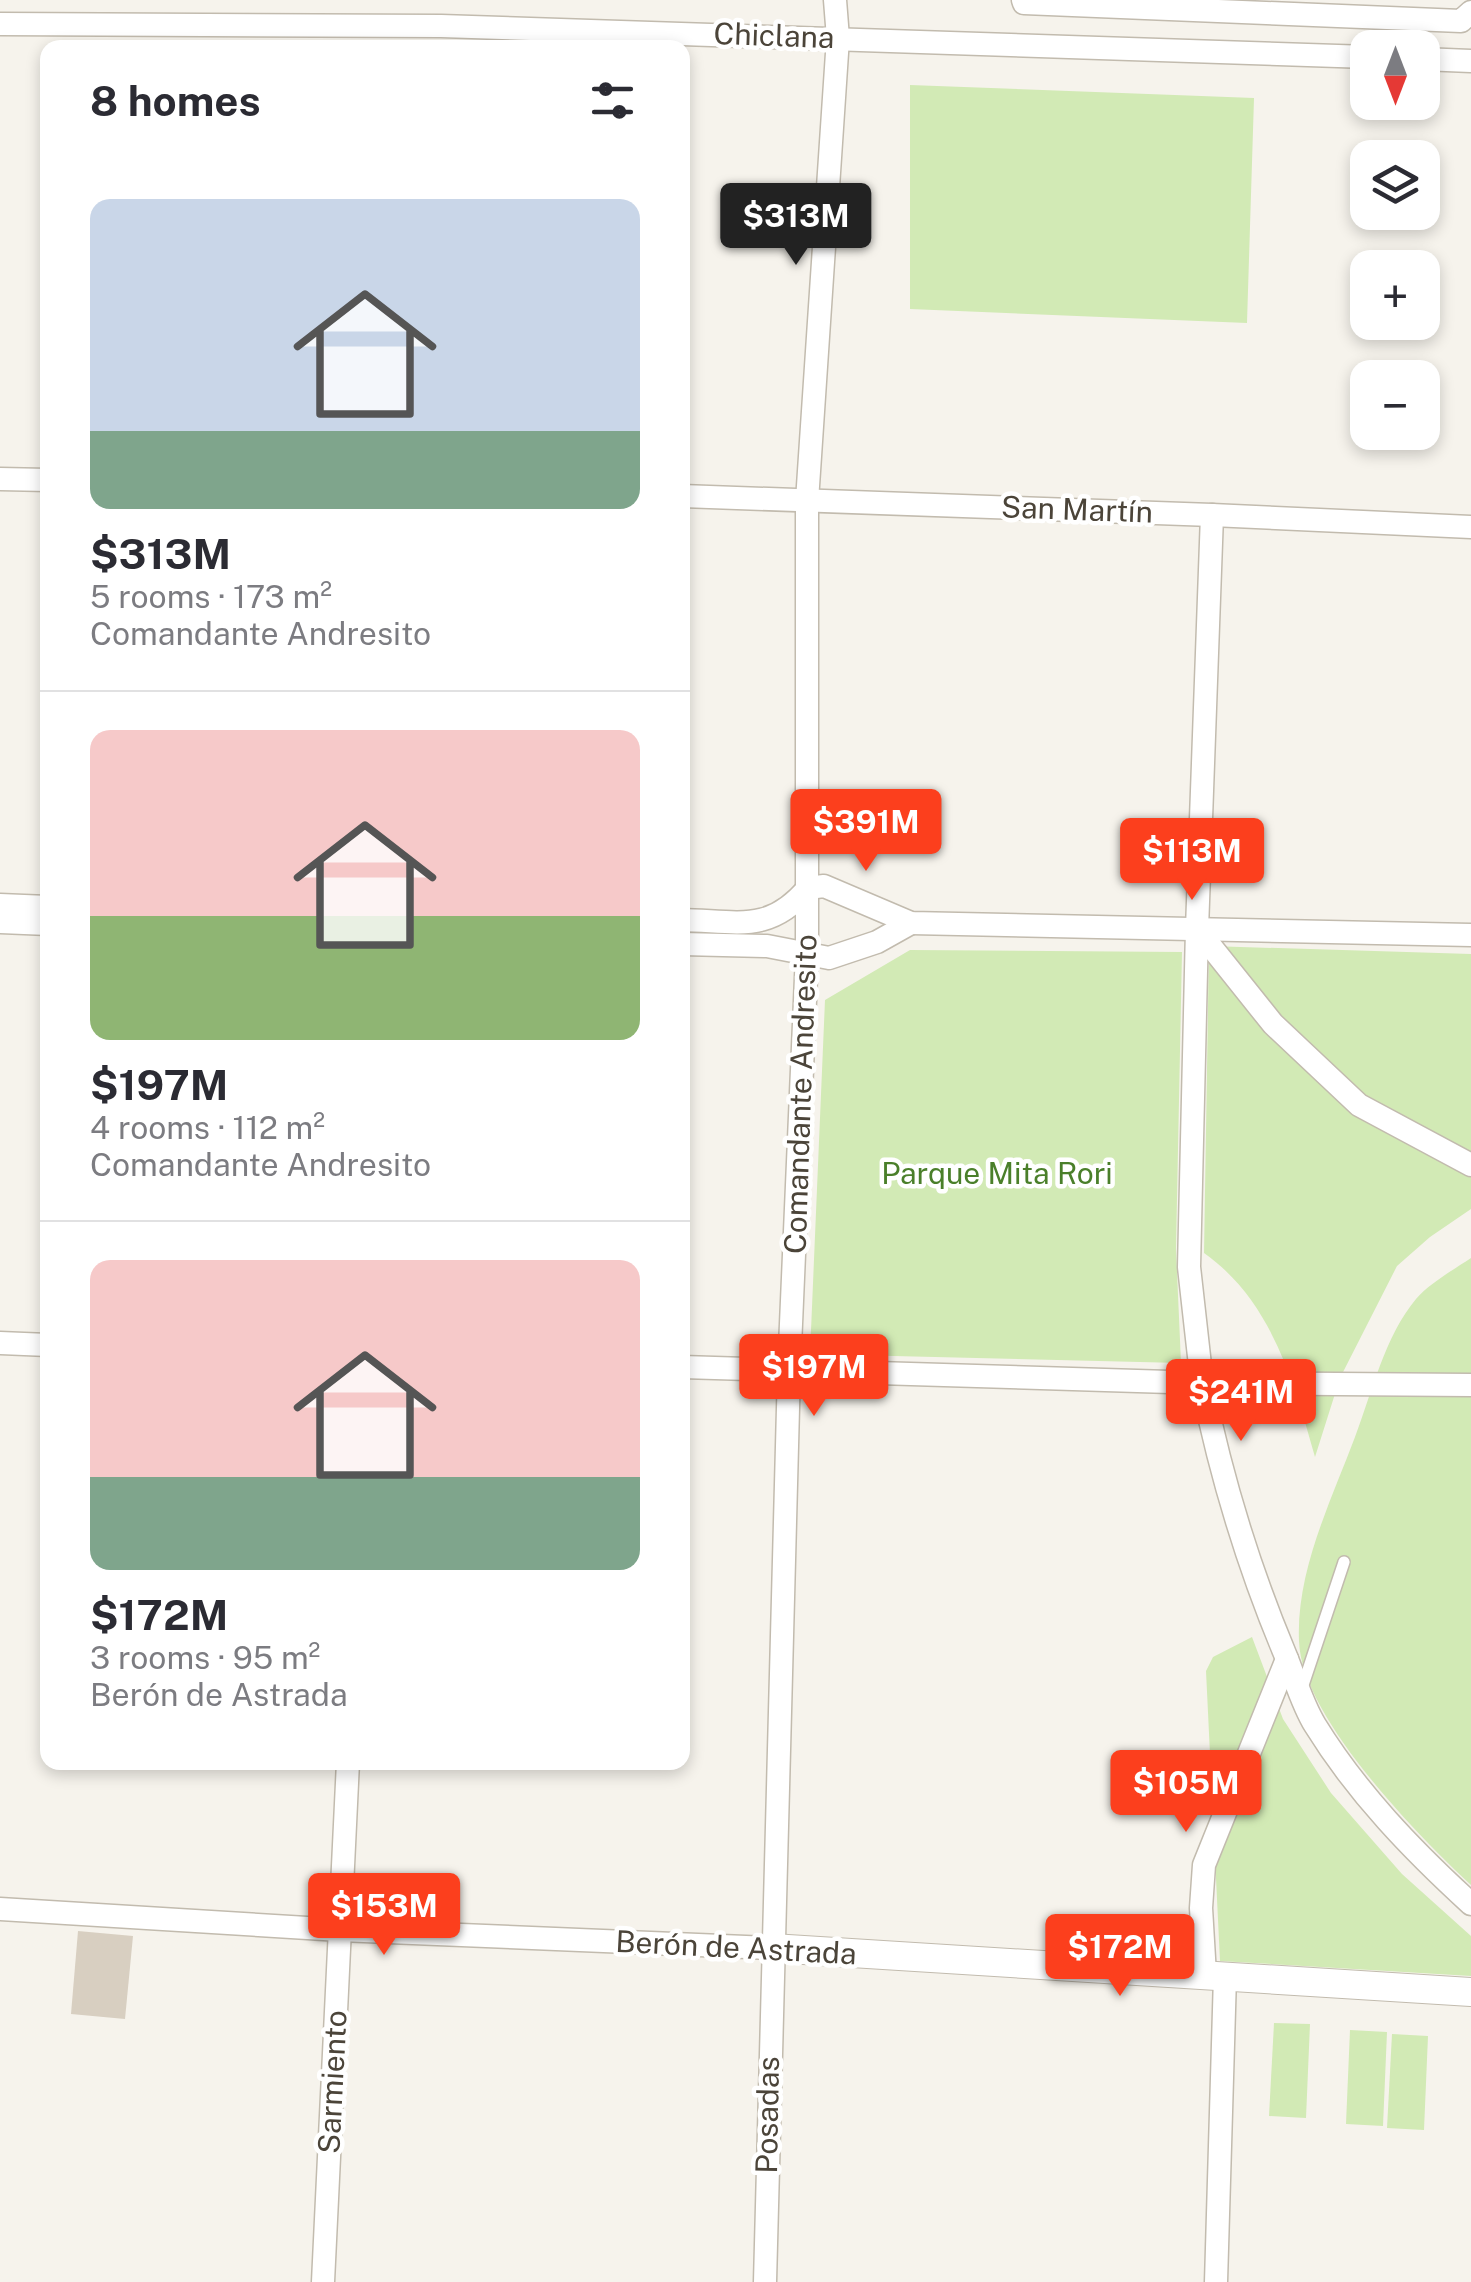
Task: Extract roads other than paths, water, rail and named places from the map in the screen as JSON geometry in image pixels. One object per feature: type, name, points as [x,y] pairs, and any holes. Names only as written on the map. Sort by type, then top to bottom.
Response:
[{"type":"street","name":"Comandante Andresito","points":[[772,1948],[789,1370],[807,954],[806,501],[838,38],[836,0]]},
{"type":"street","points":[[1024,0],[1336,8],[1461,21],[1471,12]]},
{"type":"street","name":"Chiclana","points":[[0,24],[440,37],[838,38],[1350,56]]},
{"type":"street","points":[[1440,60],[1471,61]]},
{"type":"street","points":[[0,479],[40,480]]},
{"type":"street","name":"San Martín","points":[[690,496],[1471,527]]},
{"type":"street","points":[[1212,514],[1189,1267],[1202,1383],[1234,1518],[1314,1723],[1364,1795],[1421,1858],[1471,1904]]},
{"type":"street","points":[[690,920],[757,922],[776,917],[808,888],[824,886],[911,924],[1471,935]]},
{"type":"street","points":[[0,905],[40,906]]},
{"type":"street","points":[[0,922],[40,924]]},
{"type":"street","points":[[690,944],[767,946],[829,958],[878,942],[911,924]]},
{"type":"street","points":[[1197,929],[1273,1024],[1359,1105],[1471,1165]]},
{"type":"street","points":[[0,1343],[40,1345]]},
{"type":"street","points":[[690,1367],[1202,1383],[1471,1385]]},
{"type":"street","points":[[1216,2282],[1215,1976],[1201,1908],[1204,1865],[1287,1659]]},
{"type":"street","name":"Sarmiento","points":[[323,2282],[348,1770]]},
{"type":"street","name":"Berón de Astrada","points":[[0,1909],[340,1930],[772,1948],[1471,1992]]},
{"type":"street","name":"Posadas","points":[[765,2282],[772,1948]]},
{"type":"lane","points":[[1301,1692],[1344,1562]]},
{"type":"park label","name":"Parque Mita Rori","points":[[997,1174]]}]
